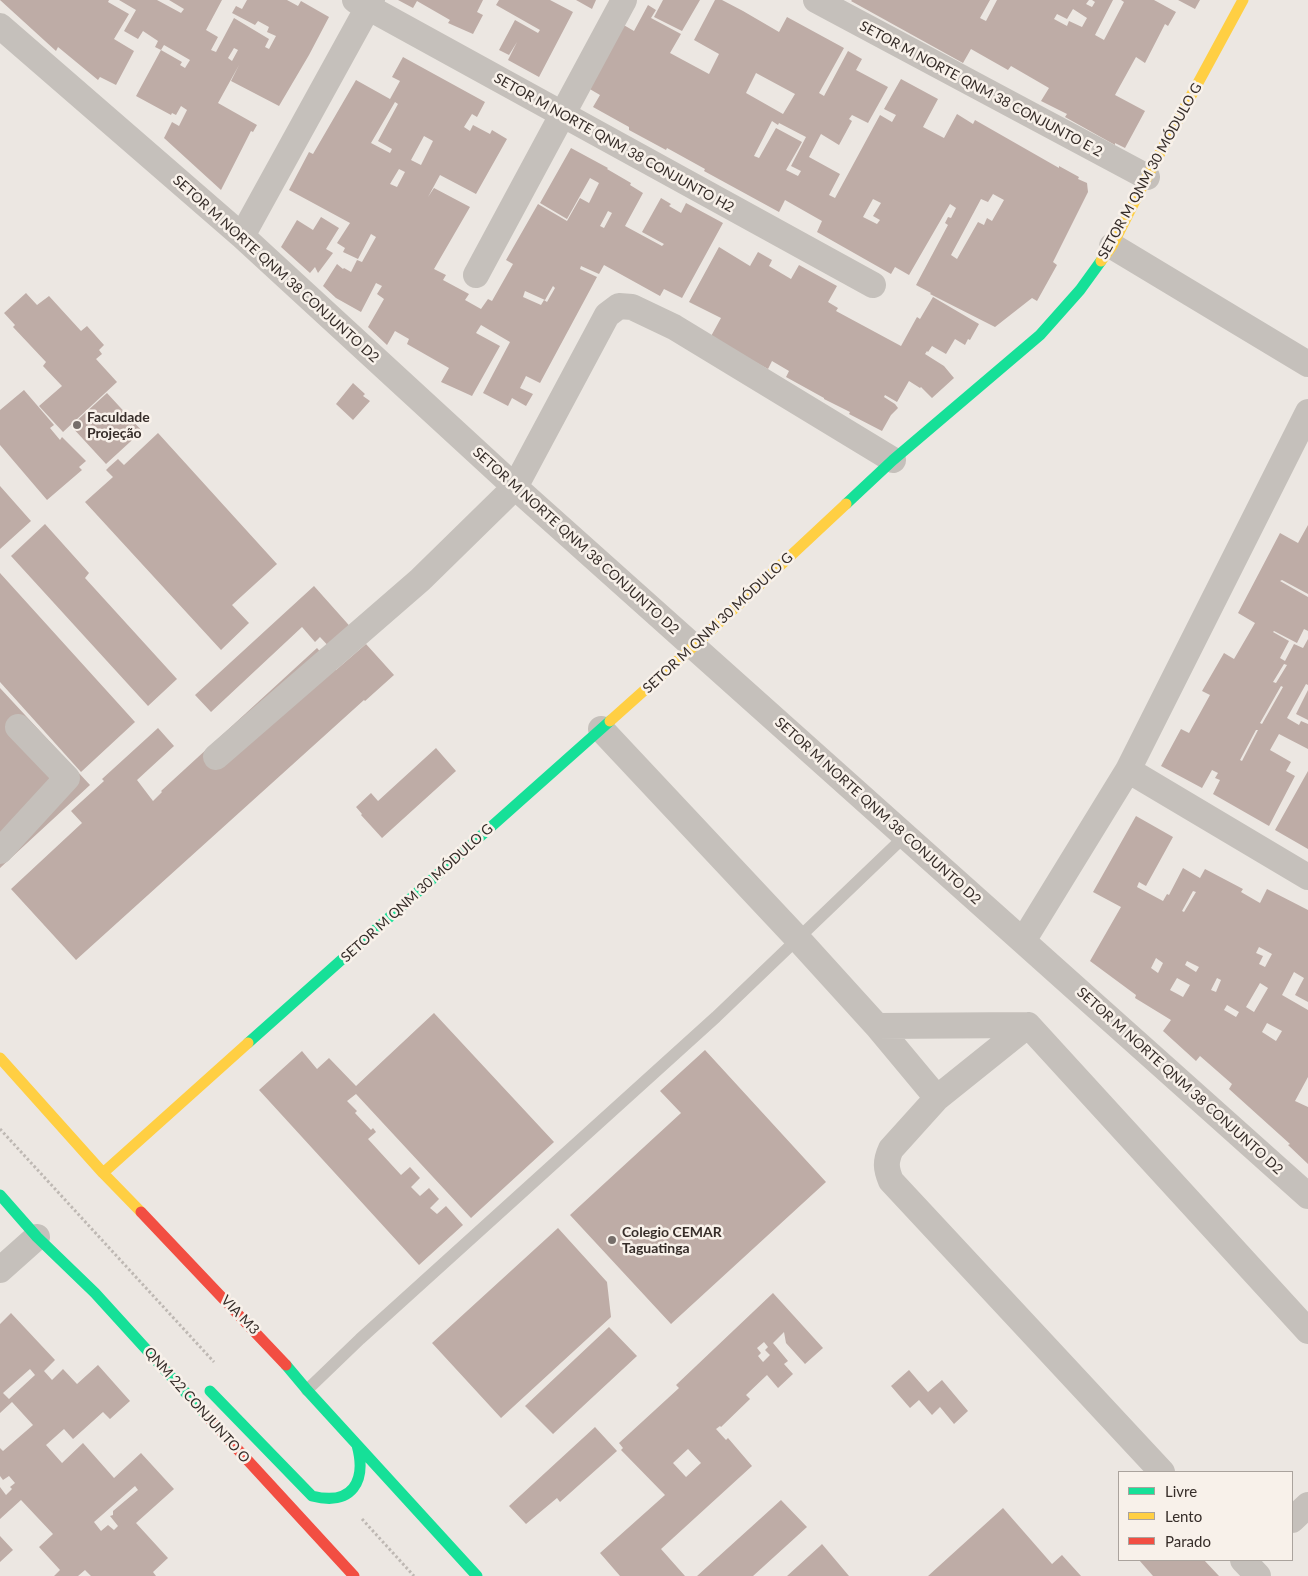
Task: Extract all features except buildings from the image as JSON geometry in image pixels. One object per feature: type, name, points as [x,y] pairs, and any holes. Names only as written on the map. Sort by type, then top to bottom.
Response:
[{"type":"street","points":[[476,275],[564,115],[624,0]]},
{"type":"street","name":"SETOR M NORTE QNM 38 CONJUNTO E 2","points":[[816,0],[1147,177]]},
{"type":"street","name":"SETOR M QNM 30 MÓDULO G","points":[[103,1173],[694,646],[893,460],[1040,335],[1080,290],[1112,246],[1147,177],[1243,0]]},
{"type":"street","points":[[242,236],[365,2]]},
{"type":"street","name":"SETOR M NORTE QNM 38 CONJUNTO H2","points":[[365,2],[564,115],[873,286]]},
{"type":"street","name":"SETOR M NORTE QNM 38 CONJUNTO D2","points":[[0,26],[242,236],[514,487],[1308,1196]]},
{"type":"street","points":[[1112,246],[1308,364]]},
{"type":"street","points":[[216,757],[420,580],[514,487],[607,315],[619,306],[632,307],[674,327],[893,460]]},
{"type":"street","points":[[1023,941],[1128,770],[1308,412]]},
{"type":"street","points":[[0,851],[67,778],[18,727]]},
{"type":"street","points":[[601,729],[798,939],[877,1026],[937,1098]]},
{"type":"street","points":[[1128,770],[1308,877]]},
{"type":"street","points":[[877,1026],[1028,1025],[1308,1331]]},
{"type":"street","points":[[1028,1025],[937,1098],[891,1149],[886,1160],[886,1170],[891,1181],[1161,1471]]},
{"type":"street","name":"VIA M3","points":[[0,1058],[103,1173],[276,1353],[307,1390],[477,1576]]},
{"type":"street","points":[[0,1069],[35,1097]]},
{"type":"street","name":"QNM 22 CONJUNTO O","points":[[0,1195],[37,1237],[95,1292],[354,1576]]},
{"type":"street","points":[[0,1270],[37,1237]]},
{"type":"street","points":[[95,1292],[155,1343]]},
{"type":"street","points":[[199,1381],[312,1496],[321,1499],[341,1497],[350,1491],[360,1475],[361,1466],[357,1445]]},
{"type":"street","points":[[1293,1519],[1308,1505]]},
{"type":"lane","points":[[307,1390],[360,1339],[708,1024],[905,836]]},
{"type":"path","points":[[0,1129],[220,1368]]},
{"type":"path","points":[[341,1497],[414,1576]]},
{"type":"traffic: fast","points":[[846,504],[893,460],[1040,335],[1080,290],[1101,261]]},
{"type":"traffic: fast","points":[[248,1043],[610,721]]},
{"type":"traffic: fast","points":[[0,1195],[37,1237],[95,1293],[206,1415]]},
{"type":"traffic: fast","points":[[286,1365],[477,1576]]},
{"type":"traffic: fast","points":[[210,1391],[312,1496],[337,1497],[346,1494],[353,1488],[358,1480],[360,1470],[357,1445]]},
{"type":"traffic: slow","points":[[1101,261],[1112,246],[1147,177],[1243,0]]},
{"type":"traffic: slow","points":[[610,721],[694,646],[846,504]]},
{"type":"traffic: slow","points":[[103,1173],[248,1043]]},
{"type":"traffic: slow","points":[[0,1058],[103,1173],[141,1212]]},
{"type":"traffic: jam","points":[[141,1212],[286,1365]]},
{"type":"traffic: jam","points":[[206,1415],[354,1576]]},
{"type":"place","name":"Faculdade Projeção","points":[[77,425]]},
{"type":"place","name":"Colegio CEMAR Taguatinga","points":[[612,1240]]}]
